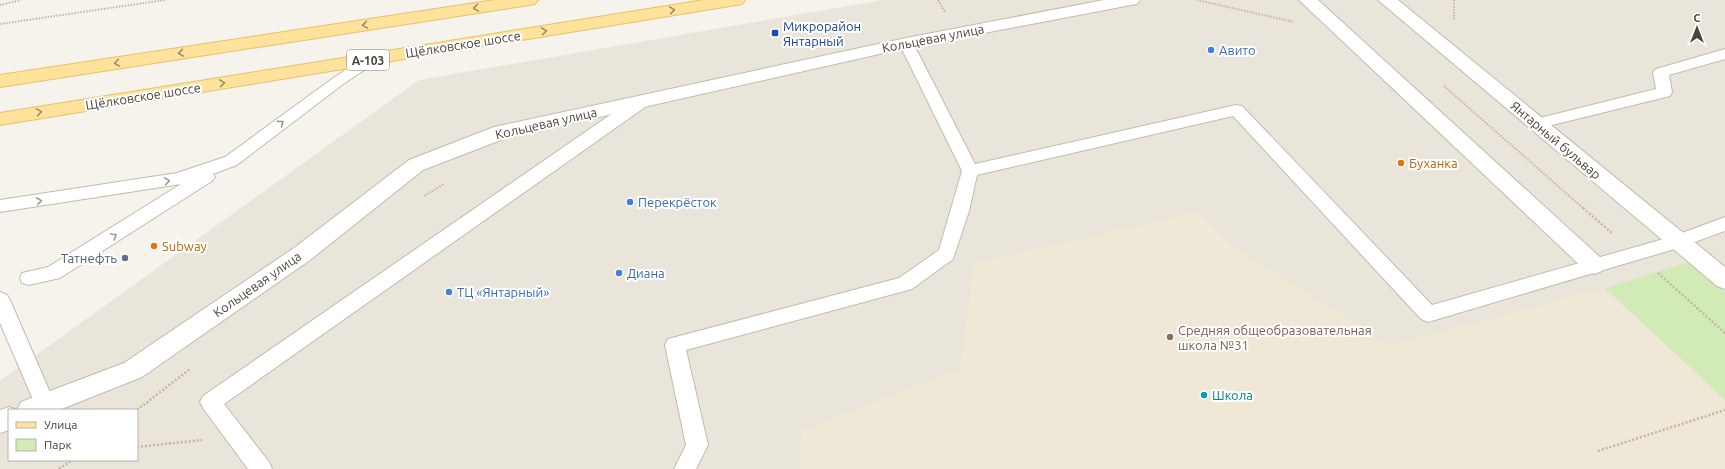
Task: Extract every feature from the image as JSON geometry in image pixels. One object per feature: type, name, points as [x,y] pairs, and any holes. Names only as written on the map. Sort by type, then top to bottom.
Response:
[{"type":"main road","points":[[0,81],[529,0]]},
{"type":"main road","name":"Щёлковское шоссе","points":[[0,119],[736,0]]},
{"type":"street","name":"Кольцевая улица","points":[[37,407],[133,370],[302,254],[416,165],[501,132],[906,43],[1130,0]]},
{"type":"street","points":[[1308,0],[1594,264]]},
{"type":"street","name":"Янтарный бульвар","points":[[1388,0],[1725,280]]},
{"type":"lane","points":[[685,469],[697,445],[675,345],[905,284],[946,254],[960,211],[970,171],[906,43]]},
{"type":"lane","points":[[1536,124],[1664,92],[1662,72],[1725,54]]},
{"type":"lane","points":[[29,278],[53,273],[231,161],[337,82],[371,59]]},
{"type":"lane","points":[[261,469],[210,402],[642,101]]},
{"type":"lane","points":[[970,171],[1236,110],[1428,314],[1594,264],[1678,241],[1725,224]]},
{"type":"lane","points":[[0,206],[179,179],[231,161]]},
{"type":"lane","points":[[0,300],[37,407]]},
{"type":"path","points":[[0,5],[21,0]]},
{"type":"path","points":[[0,24],[165,0]]},
{"type":"path","points":[[938,0],[948,18]]},
{"type":"path","points":[[1197,0],[1294,22]]},
{"type":"path","points":[[1440,83],[1725,333]]},
{"type":"path","points":[[420,198],[451,180]]},
{"type":"path","points":[[138,409],[193,367]]},
{"type":"path","points":[[1598,451],[1725,410]]},
{"type":"path","points":[[138,447],[236,436]]},
{"type":"path","points":[[59,469],[71,461]]},
{"type":"shaded area","points":[[883,0],[1725,0],[1725,469],[0,469],[0,381],[419,80]]},
{"type":"shaded area","name":"Средняя общеобразовательная школа №31","points":[[1198,212],[1229,244],[1390,345],[1605,288],[1725,400],[1725,469],[799,469],[802,430],[960,369],[974,263]]},
{"type":"green space","points":[[1689,262],[1725,292],[1725,400],[1605,288]]},
{"type":"place","name":"Микрорайон Янтарный","points":[[775,33]]},
{"type":"place","name":"Авито","points":[[1211,50]]},
{"type":"place","name":"Буханка","points":[[1401,163]]},
{"type":"place","name":"Перекрёсток","points":[[630,202]]},
{"type":"place","name":"Subway","points":[[154,246]]},
{"type":"place","name":"Татнефть","points":[[125,258]]},
{"type":"place","name":"Диана","points":[[619,273]]},
{"type":"place","name":"ТЦ «Янтарный»","points":[[449,292]]},
{"type":"place","name":"Средняя общеобразовательная школа №31","points":[[1170,337]]},
{"type":"place","name":"Школа","points":[[1204,395]]}]
